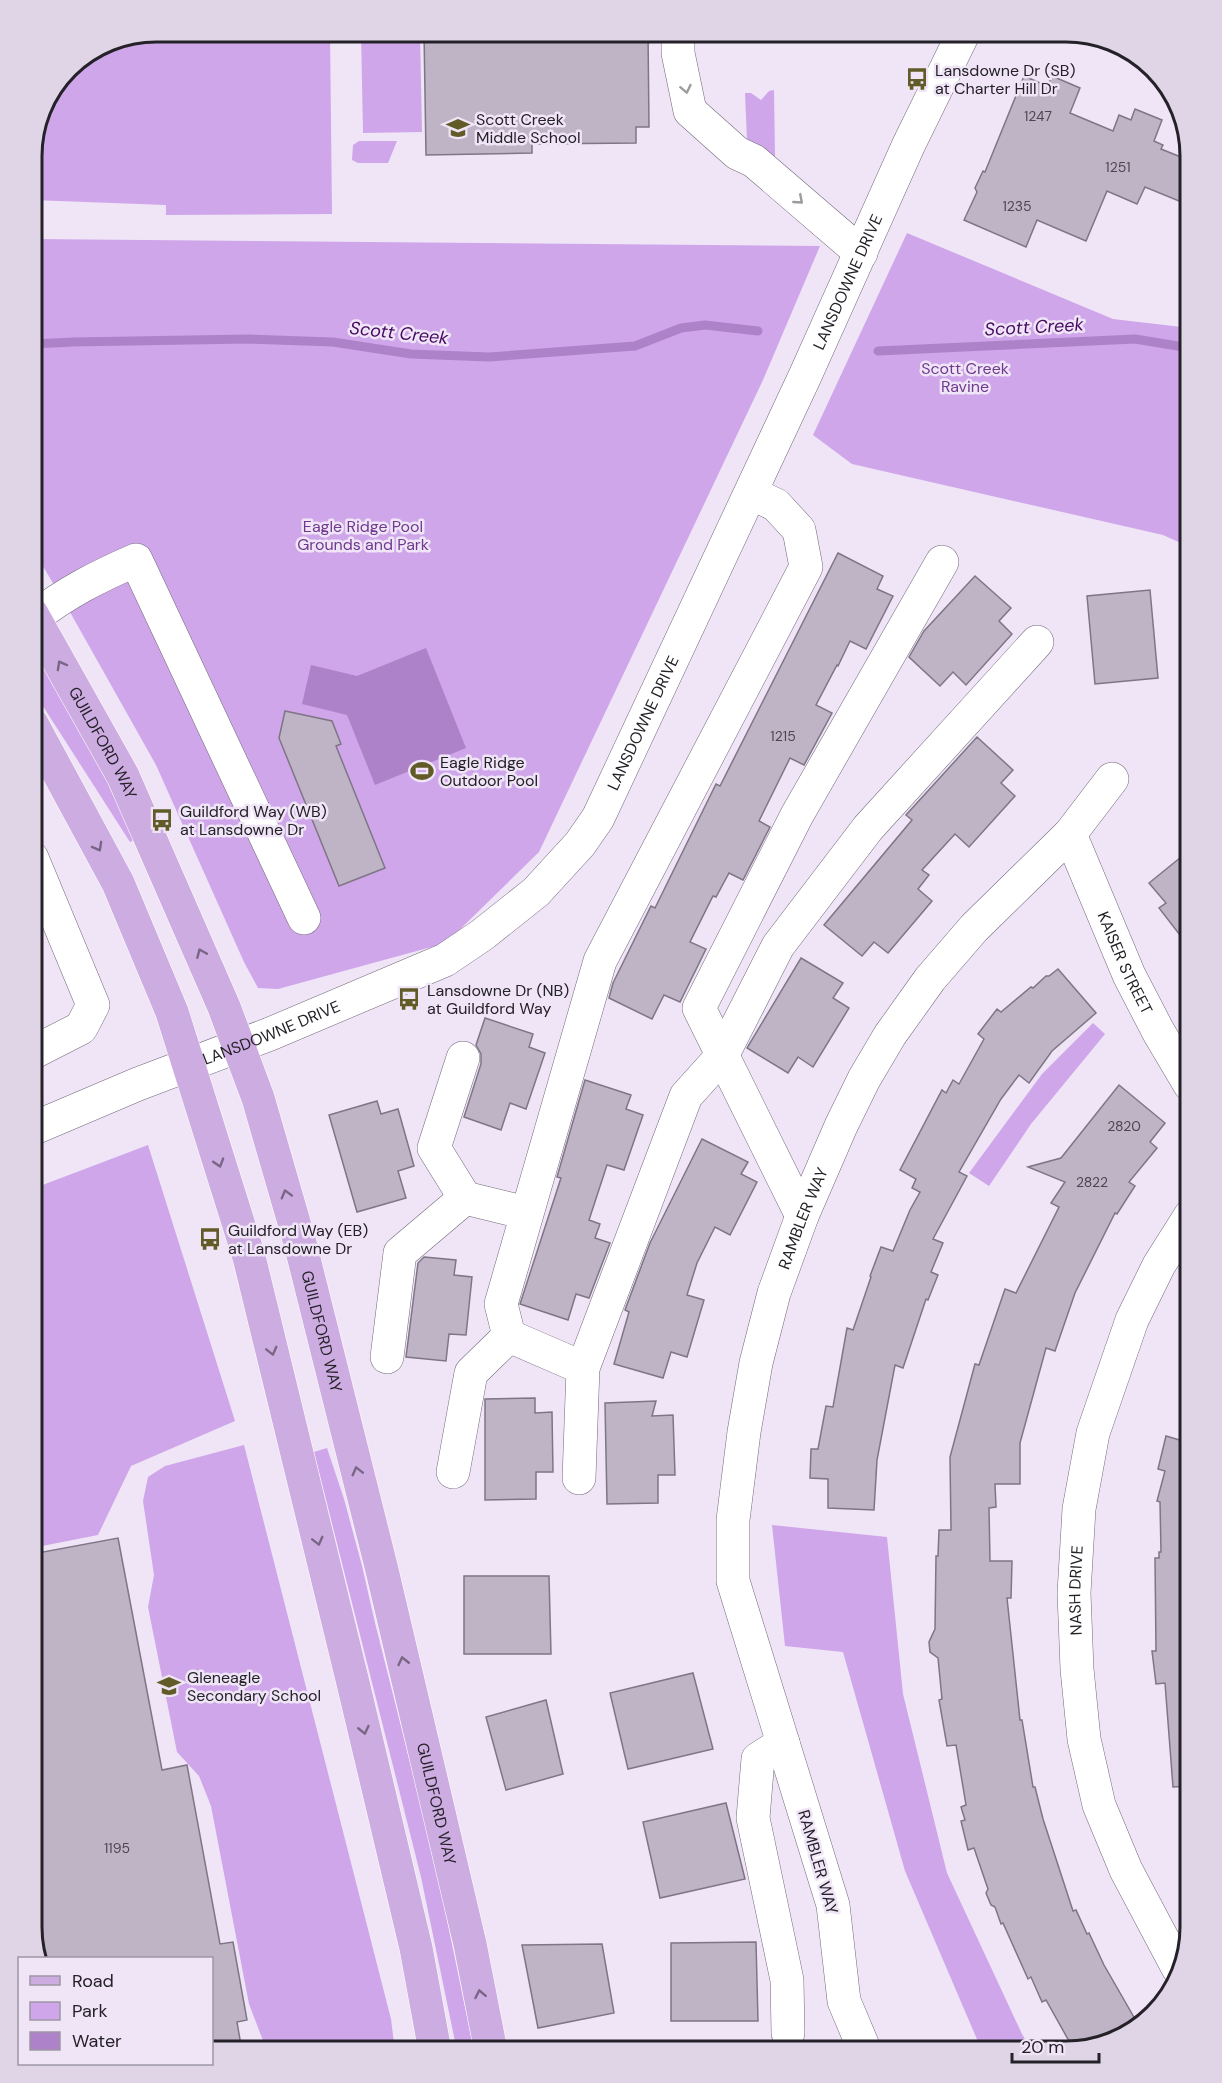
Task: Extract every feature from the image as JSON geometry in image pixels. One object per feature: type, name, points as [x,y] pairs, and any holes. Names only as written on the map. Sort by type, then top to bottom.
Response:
[{"type":"main road","name":"GUILDFORD WAY","points":[[42,632],[123,776],[225,1007],[258,1098],[315,1300],[381,1566],[470,1944],[489,2041]]},
{"type":"main road","points":[[42,745],[118,883],[172,1012],[249,1257],[416,1948],[433,2041]]},
{"type":"street","points":[[678,42],[678,53],[690,111],[737,153],[754,161],[861,253]]},
{"type":"street","name":"LANSDOWNE DRIVE","points":[[42,1125],[445,960],[482,935],[536,892],[579,844],[598,818],[751,493],[909,144],[959,42]]},
{"type":"street","points":[[510,1336],[501,1304],[600,961],[806,567],[799,530],[776,505],[751,493]]},
{"type":"street","points":[[42,610],[105,573],[136,560],[304,918]]},
{"type":"street","points":[[802,1216],[699,1008],[798,815],[942,562]]},
{"type":"street","points":[[579,1478],[583,1368],[686,1096],[722,1056],[784,936],[868,828],[1036,642]]},
{"type":"street","name":"RAMBLER WAY","points":[[861,2041],[844,2001],[833,1905],[733,1581],[733,1520],[752,1386],[774,1293],[802,1216],[840,1126],[890,1035],[930,979],[974,928],[1070,834],[1112,779]]},
{"type":"street","name":"KAISER STREET","points":[[1070,834],[1129,975],[1180,1068]]},
{"type":"street","points":[[42,882],[93,1005],[81,1028],[42,1048]]},
{"type":"street","points":[[463,1058],[434,1148],[465,1198],[526,1213]]},
{"type":"street","points":[[387,1358],[399,1252],[465,1198]]},
{"type":"street","name":"NASH DRIVE","points":[[1174,1961],[1126,1870],[1099,1805],[1084,1739],[1077,1669],[1074,1593],[1079,1509],[1093,1432],[1132,1320],[1159,1264],[1180,1232]]},
{"type":"street","points":[[510,1336],[583,1368]]},
{"type":"street","points":[[453,1472],[471,1373],[510,1336]]},
{"type":"street","points":[[783,1743],[758,1759],[753,1818],[787,1980],[788,2033]]},
{"type":"green space","points":[[330,42],[332,214],[166,215],[166,205],[42,200],[42,148],[46,126],[57,99],[75,75],[105,54],[141,43]]},
{"type":"green space","points":[[361,42],[420,42],[422,132],[363,133]]},
{"type":"green space","points":[[774,90],[775,161],[747,141],[745,93],[751,93],[761,100],[769,91]]},
{"type":"green space","points":[[359,141],[397,141],[388,163],[358,163],[352,160],[353,145]]},
{"type":"green space","name":"Scott Creek Ravine","points":[[907,233],[1113,319],[1180,327],[1180,543],[1163,535],[852,464],[813,435]]},
{"type":"green space","name":"Eagle Ridge Pool Grounds and Park","points":[[42,239],[820,246],[763,380],[539,852],[446,943],[278,989],[258,988],[244,962],[156,765],[42,565]]},
{"type":"green space","points":[[42,659],[137,838],[130,842],[42,705]]},
{"type":"green space","points":[[1093,1023],[1105,1034],[1031,1124],[989,1186],[969,1173],[1042,1074]]},
{"type":"green space","points":[[148,1145],[235,1421],[131,1466],[98,1535],[42,1546],[42,1185]]},
{"type":"green space","points":[[244,1445],[391,2019],[394,2041],[263,2041],[249,2004],[211,1806],[199,1776],[177,1752],[148,1607],[154,1575],[143,1501],[148,1477],[165,1466]]},
{"type":"green space","points":[[327,1448],[362,1566],[435,1862],[472,2041],[455,2041],[421,1877],[314,1452]]},
{"type":"green space","points":[[772,1525],[887,1537],[903,1694],[947,1873],[1026,2041],[978,2041],[905,1871],[843,1652],[785,1646]]},
{"type":"water","points":[[426,648],[466,748],[375,785],[347,715],[302,704],[311,665],[357,676]]},
{"type":"building","points":[[424,42],[648,42],[649,127],[636,127],[636,143],[532,144],[532,153],[426,155]]},
{"type":"building","points":[[1024,76],[1047,86],[1052,76],[1080,88],[1070,113],[1113,131],[1119,115],[1131,120],[1135,109],[1162,120],[1154,141],[1163,145],[1161,149],[1180,157],[1180,201],[1145,187],[1137,204],[1107,191],[1086,241],[1037,220],[1026,247],[964,220],[977,192],[975,188],[983,171],[985,172]]},
{"type":"building","points":[[838,553],[883,576],[877,589],[893,596],[866,649],[850,641],[837,665],[816,705],[832,713],[804,765],[790,758],[759,821],[770,827],[743,880],[729,873],[716,897],[713,896],[690,942],[706,949],[680,1002],[664,995],[652,1019],[609,998],[613,983],[651,906],[655,908],[716,784],[720,786]]},
{"type":"building","points":[[975,576],[1011,608],[999,621],[1012,634],[966,685],[953,672],[940,686],[909,657],[924,631]]},
{"type":"building","points":[[1150,590],[1158,678],[1095,684],[1087,596]]},
{"type":"building","points":[[285,711],[332,721],[341,744],[336,746],[385,868],[339,886],[279,738]]},
{"type":"building","points":[[977,737],[1013,770],[1001,783],[1015,796],[969,847],[955,834],[922,870],[929,875],[918,889],[932,901],[888,953],[874,942],[862,956],[824,925],[912,820],[906,815]]},
{"type":"building","points":[[1180,858],[1180,935],[1159,908],[1166,903],[1149,883]]},
{"type":"building","points":[[801,958],[843,983],[833,998],[849,1008],[813,1067],[798,1057],[788,1073],[747,1048]]},
{"type":"building","points":[[1058,969],[1096,1013],[1052,1051],[1029,1083],[1019,1075],[1001,1099],[959,1172],[967,1176],[933,1239],[943,1243],[931,1272],[938,1275],[928,1300],[926,1299],[903,1368],[895,1365],[877,1460],[874,1510],[828,1508],[828,1479],[810,1478],[811,1449],[818,1449],[826,1406],[833,1407],[847,1328],[853,1330],[881,1247],[893,1251],[920,1192],[912,1188],[916,1179],[900,1170],[942,1090],[946,1093],[953,1080],[959,1084],[984,1039],[978,1034],[997,1009],[1001,1012],[1031,987],[1033,988]]},
{"type":"building","points":[[485,1018],[533,1034],[529,1047],[545,1053],[526,1109],[510,1103],[501,1130],[464,1117],[481,1064],[481,1054],[476,1045]]},
{"type":"building","points":[[585,1080],[631,1095],[626,1109],[643,1115],[624,1170],[607,1165],[589,1220],[600,1224],[595,1238],[610,1243],[589,1298],[576,1294],[568,1320],[520,1304],[561,1178],[557,1177]]},
{"type":"building","points":[[1119,1085],[1165,1123],[1150,1142],[1157,1148],[1129,1182],[1135,1186],[1117,1214],[1115,1213],[1075,1293],[1055,1351],[1046,1348],[1020,1443],[1020,1484],[995,1484],[996,1507],[989,1508],[990,1561],[1012,1561],[1011,1598],[1007,1598],[1020,1720],[1022,1720],[1033,1787],[1035,1787],[1073,1911],[1076,1910],[1134,2018],[1103,2035],[1069,2041],[1046,2000],[1042,2002],[1031,1977],[1028,1979],[1003,1923],[1001,1924],[995,1907],[991,1905],[986,1893],[988,1889],[974,1848],[968,1850],[961,1821],[965,1820],[961,1807],[966,1805],[956,1745],[947,1746],[939,1700],[942,1699],[938,1658],[930,1652],[929,1642],[935,1629],[936,1556],[938,1556],[939,1530],[951,1530],[950,1457],[975,1364],[979,1365],[1005,1289],[1016,1293],[1059,1207],[1051,1203],[1065,1182],[1028,1167],[1061,1158]]},
{"type":"building","points":[[377,1101],[381,1114],[398,1109],[414,1166],[398,1171],[406,1198],[357,1212],[329,1115]]},
{"type":"building","points":[[702,1139],[748,1162],[741,1174],[757,1182],[730,1235],[715,1227],[697,1263],[687,1295],[704,1300],[687,1357],[671,1352],[663,1378],[614,1364],[629,1312],[625,1310],[650,1243]]},
{"type":"building","points":[[424,1257],[456,1260],[454,1275],[472,1277],[466,1335],[449,1334],[446,1361],[406,1357],[418,1263]]},
{"type":"building","points":[[535,1398],[535,1413],[552,1412],[553,1472],[536,1472],[536,1499],[485,1500],[485,1399]]},
{"type":"building","points":[[656,1401],[652,1416],[673,1415],[675,1475],[658,1475],[658,1503],[607,1504],[605,1403]]},
{"type":"building","points":[[1166,1436],[1180,1440],[1180,1787],[1173,1787],[1165,1683],[1156,1684],[1152,1651],[1156,1651],[1155,1558],[1159,1558],[1159,1552],[1161,1552],[1160,1502],[1157,1501],[1165,1471],[1158,1469]]},
{"type":"building","points":[[118,1538],[162,1770],[187,1765],[220,1944],[233,1942],[247,2020],[237,2022],[240,2041],[213,2041],[213,1957],[46,1957],[42,1927],[42,1552]]},
{"type":"building","points":[[464,1576],[549,1576],[551,1654],[464,1654]]},
{"type":"building","points":[[693,1673],[713,1749],[628,1769],[610,1693]]},
{"type":"building","points":[[546,1700],[563,1774],[506,1790],[486,1717]]},
{"type":"building","points":[[726,1803],[745,1879],[660,1898],[643,1822]]},
{"type":"building","points":[[756,1942],[758,2021],[671,2021],[671,1943]]},
{"type":"building","points":[[602,1944],[614,2013],[538,2028],[522,1945]]},
{"type":"waterway","name":"Scott Creek","points":[[42,344],[247,339],[333,342],[411,354],[489,357],[635,346],[681,328],[705,325],[758,331]]},
{"type":"waterway","name":"Scott Creek","points":[[878,351],[1135,339],[1180,346]]},
{"type":"place","name":"Lansdowne Dr (SB) at Charter Hill Dr","points":[[917,79]]},
{"type":"place","name":"Scott Creek Middle School","points":[[458,128]]},
{"type":"place","name":"Eagle Ridge Outdoor Pool","points":[[422,771]]},
{"type":"place","name":"Guildford Way (WB) at Lansdowne Dr","points":[[162,820]]},
{"type":"place","name":"Lansdowne Dr (NB) at Guildford Way","points":[[409,999]]},
{"type":"place","name":"Guildford Way (EB) at Lansdowne Dr","points":[[210,1239]]},
{"type":"place","name":"Gleneagle Secondary School","points":[[169,1686]]}]
